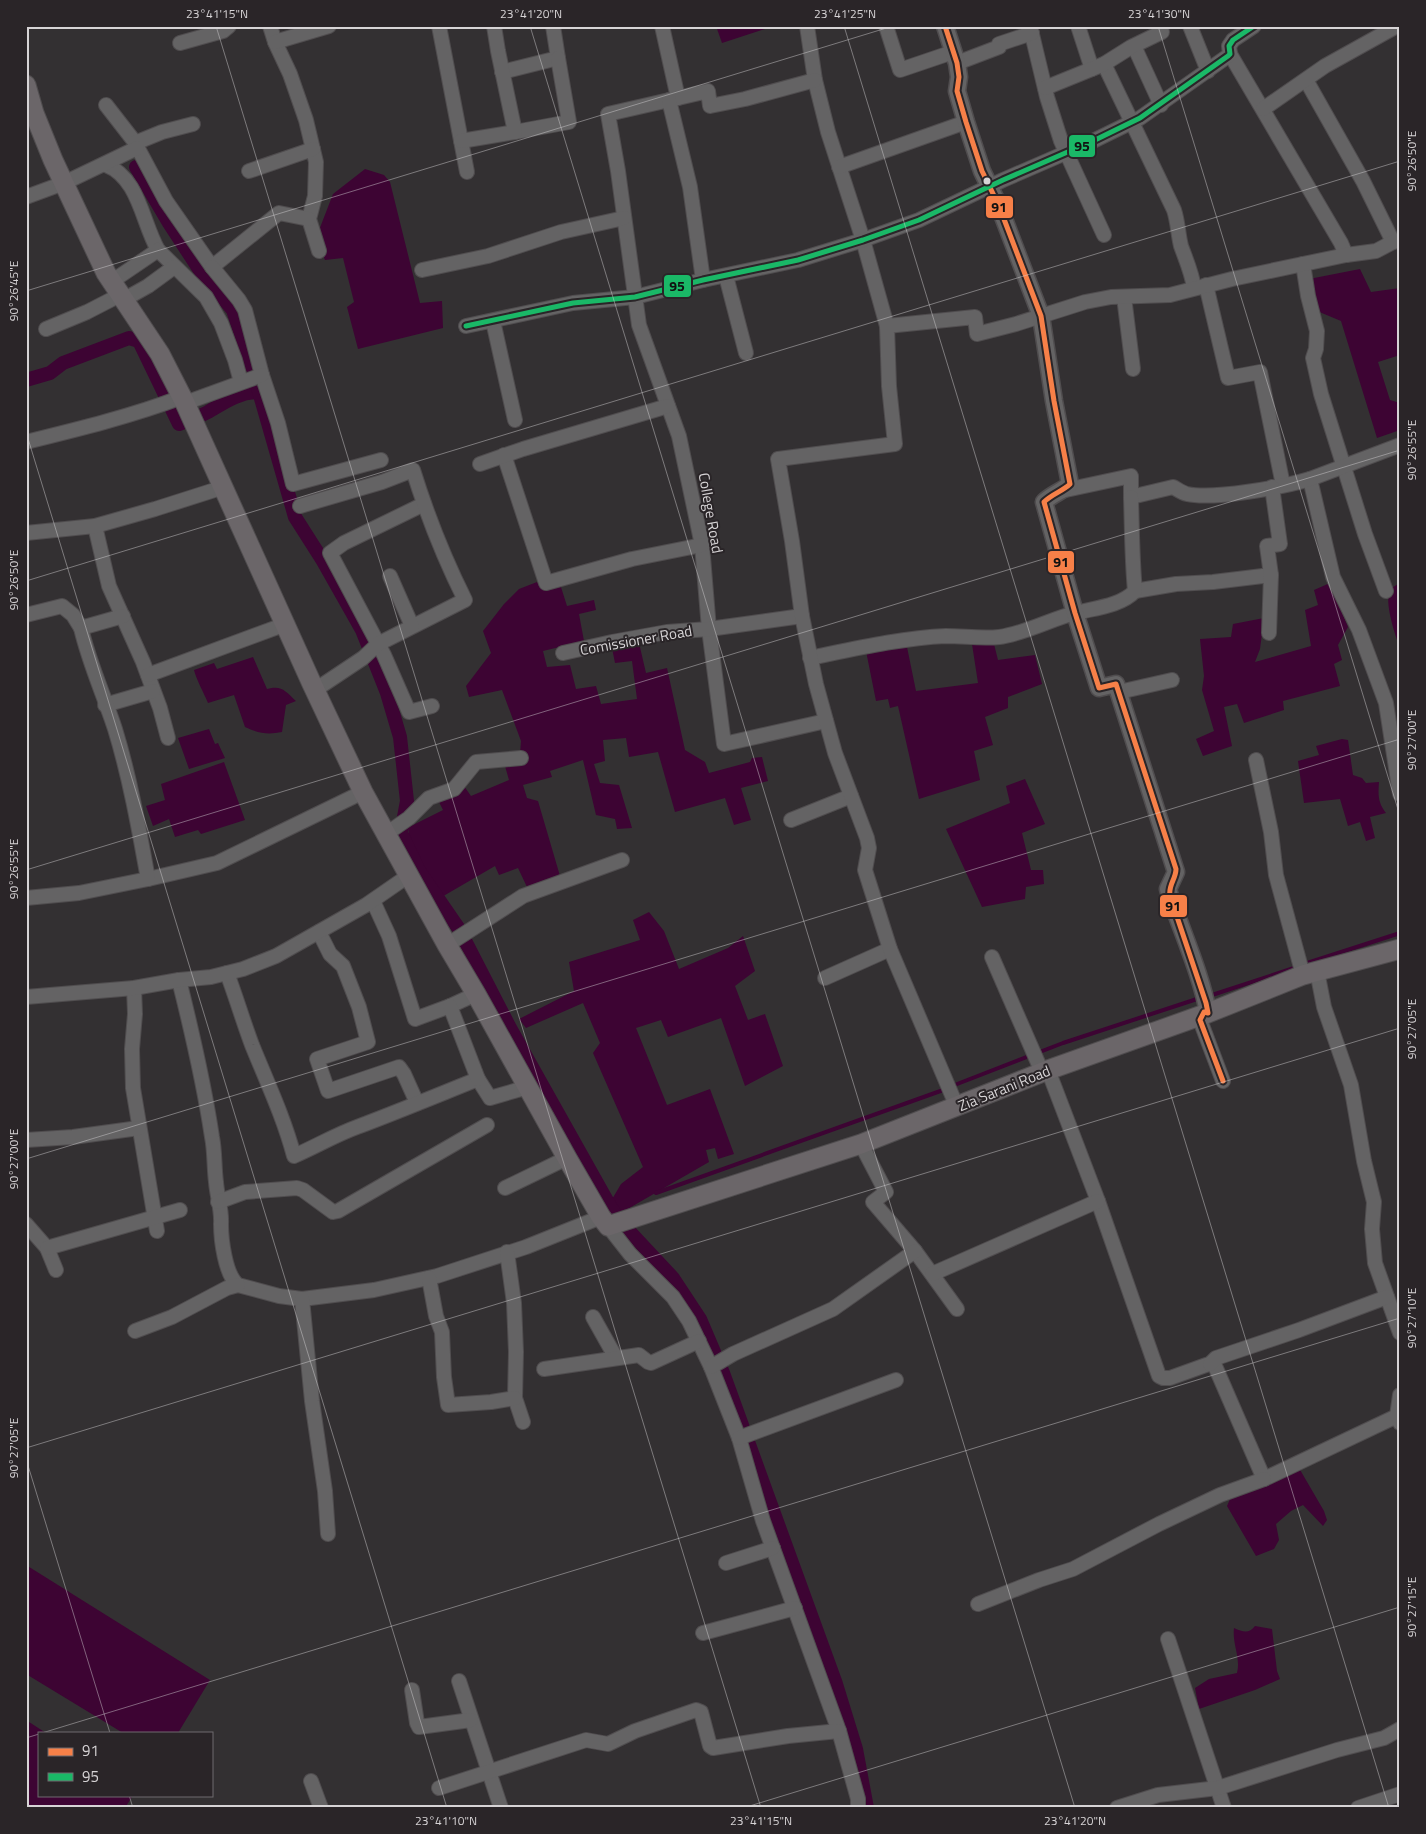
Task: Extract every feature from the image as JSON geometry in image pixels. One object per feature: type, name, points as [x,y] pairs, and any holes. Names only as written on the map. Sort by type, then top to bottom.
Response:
[{"type":"main road","points":[[26,85],[34,113],[53,160],[121,291],[160,354],[178,403],[201,436],[314,690],[363,792],[390,832],[408,876],[450,944],[567,1158],[608,1223]]},
{"type":"main road","name":"Zia Sarani Road","points":[[608,1223],[654,1212],[861,1144],[1045,1071],[1205,1014],[1310,973],[1400,949]]},
{"type":"street","points":[[180,43],[223,31],[229,26]]},
{"type":"street","points":[[270,26],[275,42],[290,74],[306,120],[316,162],[315,196],[309,219],[319,251]]},
{"type":"street","points":[[275,42],[329,26]]},
{"type":"street","points":[[439,26],[467,172]]},
{"type":"street","points":[[494,26],[515,132]]},
{"type":"street","points":[[462,141],[569,122],[553,26]]},
{"type":"street","points":[[662,26],[690,187],[703,280]]},
{"type":"street","points":[[807,26],[815,80],[828,132],[863,240],[887,326],[895,444],[778,458],[810,658],[835,753],[867,838],[868,848],[865,870],[890,949],[957,1107]]},
{"type":"street","points":[[886,26],[900,70],[991,50],[1031,30],[1044,88],[1061,141],[1104,235]]},
{"type":"street","points":[[945,26],[959,77],[957,91],[982,171],[999,206],[1041,316],[1054,401],[1070,484],[1044,502],[1075,613],[1099,688],[1116,684],[1176,869],[1168,889],[1201,987],[1205,1014],[1200,1020],[1223,1081]]},
{"type":"street","points":[[1078,26],[1098,67],[1132,122],[1174,210],[1179,224],[1181,244],[1192,276],[1200,287],[1228,378],[1260,372],[1277,486],[1280,544],[1267,546],[1271,575],[1269,633]]},
{"type":"street","points":[[1044,88],[1098,67],[1162,32],[1160,26]]},
{"type":"street","points":[[1190,26],[1208,71]]},
{"type":"street","points":[[1254,26],[1233,40],[1228,49],[1230,54],[1341,243],[1346,255]]},
{"type":"street","points":[[1263,109],[1325,66],[1397,26]]},
{"type":"street","points":[[1134,46],[1161,104]]},
{"type":"street","points":[[466,326],[573,303],[636,297],[703,280],[798,260],[863,240],[919,220],[1093,142],[1132,122],[1161,104],[1230,54]]},
{"type":"street","points":[[502,72],[558,58]]},
{"type":"street","points":[[674,99],[708,92],[710,106],[745,99],[815,80]]},
{"type":"street","points":[[887,326],[976,317],[977,334],[1084,302],[1111,297],[1170,295],[1303,264],[1376,251],[1396,241],[1306,80]]},
{"type":"street","name":"College Road","points":[[674,99],[608,114],[639,325],[679,436],[702,546],[709,629],[724,744],[826,721]]},
{"type":"street","points":[[106,105],[122,124],[136,146],[166,201],[245,310],[262,375],[278,423],[292,484],[381,460]]},
{"type":"street","points":[[839,167],[966,122]]},
{"type":"street","points":[[26,197],[106,165],[156,134],[193,124]]},
{"type":"street","points":[[249,171],[312,149]]},
{"type":"street","points":[[106,165],[116,169],[128,181],[146,221],[151,238],[158,250],[206,297],[221,323],[241,382]]},
{"type":"street","points":[[212,267],[279,213],[309,219]]},
{"type":"street","points":[[422,270],[488,256],[561,232],[624,218]]},
{"type":"street","points":[[46,329],[87,312],[121,291],[158,250]]},
{"type":"street","points":[[1303,264],[1308,296],[1317,331],[1316,349],[1313,358],[1321,394],[1365,534],[1386,591]]},
{"type":"street","points":[[121,291],[148,286],[174,267]]},
{"type":"street","points":[[726,276],[746,353]]},
{"type":"street","points":[[1124,297],[1133,369]]},
{"type":"street","points":[[493,321],[515,420]]},
{"type":"street","points":[[26,442],[178,403],[262,375]]},
{"type":"street","points":[[480,464],[504,455],[668,406]]},
{"type":"street","points":[[1131,497],[1173,487],[1186,494],[1215,494],[1277,486],[1310,479],[1400,445]]},
{"type":"street","points":[[504,455],[546,583],[632,558],[702,546]]},
{"type":"street","points":[[300,506],[382,482],[413,470],[449,568],[465,600],[377,644],[363,658],[314,690]]},
{"type":"street","points":[[1058,492],[1131,476],[1132,557],[1135,591]]},
{"type":"street","points":[[1310,479],[1333,577],[1359,630],[1386,703],[1400,794]]},
{"type":"street","points":[[26,533],[95,526],[224,487]]},
{"type":"street","points":[[424,504],[344,543],[330,553],[377,644],[409,712],[432,706]]},
{"type":"street","points":[[95,526],[103,553],[109,586],[124,616],[148,675],[168,738]]},
{"type":"street","points":[[810,658],[946,636],[1001,637],[1075,613],[1122,601],[1130,597],[1135,591],[1176,584],[1271,575]]},
{"type":"street","points":[[390,576],[412,626]]},
{"type":"street","points":[[26,615],[62,606],[73,615],[81,628],[87,655],[122,752],[148,879]]},
{"type":"street","points":[[81,628],[124,616]]},
{"type":"street","name":"Comissioner Road","points":[[563,654],[612,642],[667,632],[709,629],[802,616]]},
{"type":"street","points":[[148,675],[286,624]]},
{"type":"street","points":[[1119,692],[1172,680]]},
{"type":"street","points":[[105,704],[153,691]]},
{"type":"street","points":[[390,832],[409,818],[429,798],[454,789],[476,762],[521,758]]},
{"type":"street","points":[[1256,760],[1271,832],[1276,875],[1351,1085],[1364,1161],[1374,1202],[1372,1229],[1375,1263],[1400,1333]]},
{"type":"street","points":[[26,898],[79,893],[217,863],[363,792]]},
{"type":"street","points":[[790,820],[851,796]]},
{"type":"street","points":[[450,944],[523,896],[622,860]]},
{"type":"street","points":[[26,996],[134,988],[179,980],[211,977],[243,969],[276,956],[319,932],[373,901],[408,876]]},
{"type":"street","points":[[373,901],[389,936],[415,1019],[476,994]]},
{"type":"street","points":[[319,932],[330,954],[344,966],[359,1007],[368,1042],[317,1060],[328,1091],[399,1067],[417,1103]]},
{"type":"street","points":[[825,978],[890,949]]},
{"type":"street","points":[[992,957],[1045,1071],[1098,1201],[1160,1376],[1170,1378],[1210,1364],[1216,1358],[1299,1330],[1387,1297]]},
{"type":"street","points":[[227,973],[249,1037],[278,1107],[294,1156],[356,1128],[478,1079]]},
{"type":"street","points":[[179,980],[200,1067],[213,1139],[221,1224],[220,1233],[226,1260],[234,1282],[238,1285],[279,1296],[302,1299],[374,1290],[429,1278],[507,1252],[608,1223],[630,1254],[674,1297],[712,1367],[739,1438],[772,1548],[839,1731],[858,1798],[858,1808]]},
{"type":"street","points":[[134,988],[133,1088],[157,1232]]},
{"type":"street","points":[[450,1006],[478,1079],[490,1098],[528,1087]]},
{"type":"street","points":[[218,1202],[245,1192],[297,1188],[303,1190],[333,1212],[338,1211],[487,1125]]},
{"type":"street","points":[[26,1140],[73,1137],[139,1128]]},
{"type":"street","points":[[861,1144],[886,1192],[873,1202],[915,1252],[957,1309]]},
{"type":"street","points":[[505,1188],[567,1158]]},
{"type":"street","points":[[932,1274],[1098,1201]]},
{"type":"street","points":[[47,1248],[180,1210]]},
{"type":"street","points":[[26,1224],[47,1248],[56,1270]]},
{"type":"street","points":[[507,1252],[514,1303],[515,1398],[523,1422]]},
{"type":"street","points":[[712,1367],[733,1354],[833,1310],[915,1252]]},
{"type":"street","points":[[429,1278],[436,1316],[442,1332],[444,1377],[448,1405],[515,1398]]},
{"type":"street","points":[[135,1331],[172,1317],[227,1288],[238,1285]]},
{"type":"street","points":[[302,1299],[312,1401],[325,1491],[328,1534]]},
{"type":"street","points":[[593,1317],[616,1358]]},
{"type":"street","points":[[544,1369],[639,1355],[651,1363],[699,1341]]},
{"type":"street","points":[[1210,1364],[1215,1366],[1218,1372],[1264,1479]]},
{"type":"street","points":[[739,1438],[896,1380]]},
{"type":"street","points":[[978,1604],[1073,1569],[1159,1524],[1220,1495],[1264,1479],[1398,1419],[1400,1395]]},
{"type":"street","points":[[726,1562],[772,1548]]},
{"type":"street","points":[[704,1633],[795,1608]]},
{"type":"street","points":[[1168,1639],[1224,1808]]},
{"type":"street","points":[[459,1680],[501,1808]]},
{"type":"street","points":[[412,1690],[419,1727],[471,1720]]},
{"type":"street","points":[[439,1788],[586,1740],[608,1744],[635,1731],[696,1710],[701,1712],[710,1746],[713,1748],[788,1736],[839,1731]]},
{"type":"street","points":[[1117,1808],[1158,1795],[1218,1788],[1337,1750],[1384,1738],[1400,1730]]},
{"type":"street","points":[[311,1781],[321,1808]]},
{"type":"street","points":[[1358,1808],[1400,1794]]},
{"type":"shaded area","points":[[716,26],[774,26],[722,43]]},
{"type":"shaded area","points":[[365,169],[384,175],[390,182],[420,303],[442,301],[443,328],[358,349],[347,307],[354,302],[343,258],[325,260],[316,238],[333,194]]},
{"type":"shaded area","points":[[1360,269],[1371,292],[1400,288],[1400,355],[1378,362],[1390,400],[1400,403],[1400,430],[1377,438],[1341,321],[1317,311],[1309,279]]},
{"type":"shaded area","points":[[537,582],[546,590],[560,584],[567,606],[594,600],[596,610],[579,614],[584,641],[543,651],[547,667],[570,665],[576,689],[596,686],[601,704],[637,699],[632,661],[615,663],[612,648],[639,643],[646,673],[667,668],[685,750],[705,762],[709,773],[750,762],[752,758],[762,757],[768,781],[741,788],[751,820],[734,825],[725,798],[675,812],[658,752],[629,757],[626,738],[603,740],[605,761],[594,764],[600,783],[619,785],[632,828],[617,829],[615,819],[596,815],[583,760],[550,771],[552,777],[523,785],[527,798],[538,801],[560,876],[527,887],[518,868],[499,875],[495,866],[440,898],[408,844],[409,827],[443,810],[439,802],[464,786],[471,796],[509,780],[505,766],[520,754],[521,741],[502,690],[469,697],[466,686],[491,653],[483,631],[504,604],[519,589]]},
{"type":"shaded area","points":[[1330,583],[1348,627],[1338,645],[1342,660],[1334,664],[1340,686],[1283,701],[1284,710],[1244,723],[1237,704],[1224,707],[1232,746],[1203,756],[1196,739],[1214,731],[1202,690],[1204,676],[1200,639],[1231,637],[1233,624],[1264,618],[1260,649],[1255,662],[1311,646],[1305,610],[1318,605],[1314,590]]},
{"type":"shaded area","points":[[1400,583],[1400,647],[1393,627],[1388,602],[1390,590]]},
{"type":"shaded area","points":[[972,644],[994,644],[998,660],[1035,655],[1042,684],[1008,697],[1008,708],[985,717],[993,745],[974,751],[980,780],[919,799],[898,706],[890,708],[888,699],[876,701],[866,651],[907,647],[916,691],[978,683]]},
{"type":"shaded area","points":[[253,657],[267,689],[280,688],[296,701],[286,705],[282,732],[263,733],[245,727],[234,695],[208,703],[194,670],[214,663],[217,669]]},
{"type":"shaded area","points":[[209,729],[215,744],[218,743],[225,758],[189,769],[178,738]]},
{"type":"shaded area","points":[[1342,739],[1348,740],[1353,775],[1362,778],[1366,783],[1379,782],[1379,799],[1386,813],[1370,817],[1375,838],[1366,841],[1360,822],[1348,826],[1340,799],[1304,803],[1298,761],[1319,755],[1316,746]]},
{"type":"shaded area","points":[[224,762],[245,820],[201,834],[198,830],[175,837],[169,819],[153,826],[146,806],[165,800],[161,784]]},
{"type":"shaded area","points":[[1025,779],[1045,824],[1022,833],[1031,870],[1043,870],[1044,884],[1026,887],[1025,899],[982,907],[946,829],[1010,803],[1006,786]]},
{"type":"shaded area","points":[[649,912],[664,931],[679,969],[728,948],[743,936],[755,971],[735,986],[748,1020],[765,1014],[783,1066],[745,1086],[721,1018],[668,1037],[661,1020],[636,1028],[667,1105],[710,1089],[734,1154],[718,1159],[715,1148],[706,1150],[709,1162],[619,1214],[611,1201],[621,1184],[643,1167],[593,1053],[600,1043],[583,1003],[526,1028],[519,1019],[574,991],[569,962],[640,940],[633,920]]},
{"type":"shaded area","points":[[1299,1468],[1324,1511],[1327,1520],[1323,1526],[1303,1505],[1291,1511],[1276,1524],[1279,1540],[1274,1549],[1256,1556],[1227,1506],[1231,1497]]},
{"type":"shaded area","points":[[26,1565],[210,1680],[179,1732],[121,1732],[26,1674]]},
{"type":"shaded area","points":[[1255,1626],[1272,1629],[1277,1671],[1280,1679],[1255,1690],[1199,1709],[1195,1688],[1209,1679],[1237,1673],[1238,1662],[1234,1628],[1246,1631]]},
{"type":"shaded area","points":[[26,1720],[44,1732],[38,1732],[38,1796],[132,1796],[125,1808],[26,1808]]},
{"type":"waterway","points":[[136,167],[201,272],[233,310],[252,367]]},
{"type":"waterway","points":[[26,380],[50,373],[63,363],[129,338],[139,341],[179,424],[205,414],[226,401],[252,392],[259,392]]},
{"type":"waterway","points":[[258,388],[295,517],[323,561],[362,630],[387,693],[400,737],[407,801],[401,833],[419,871],[459,929],[510,1028],[611,1208],[630,1232],[673,1278],[700,1319],[723,1373],[836,1684],[856,1749],[867,1808]]},
{"type":"waterway","points":[[1304,964],[1400,933]]},
{"type":"waterway","points":[[1209,996],[1297,967]]},
{"type":"waterway","points":[[952,1086],[1063,1043],[1200,998]]},
{"type":"waterway","points":[[656,1193],[946,1089]]},
{"type":"transit line","name":"91","points":[[945,26],[957,63],[959,77],[957,91],[982,171],[999,206],[1041,316],[1054,401],[1070,484],[1044,502],[1075,613],[1099,688],[1116,684],[1176,869],[1170,889],[1170,896],[1206,1003],[1208,1013],[1204,1012],[1200,1020],[1223,1081]]},
{"type":"transit line","name":"95","points":[[466,326],[573,303],[635,297],[703,280],[798,260],[919,220],[1140,118],[1228,56],[1230,54],[1229,46],[1233,40],[1254,26]]}]
